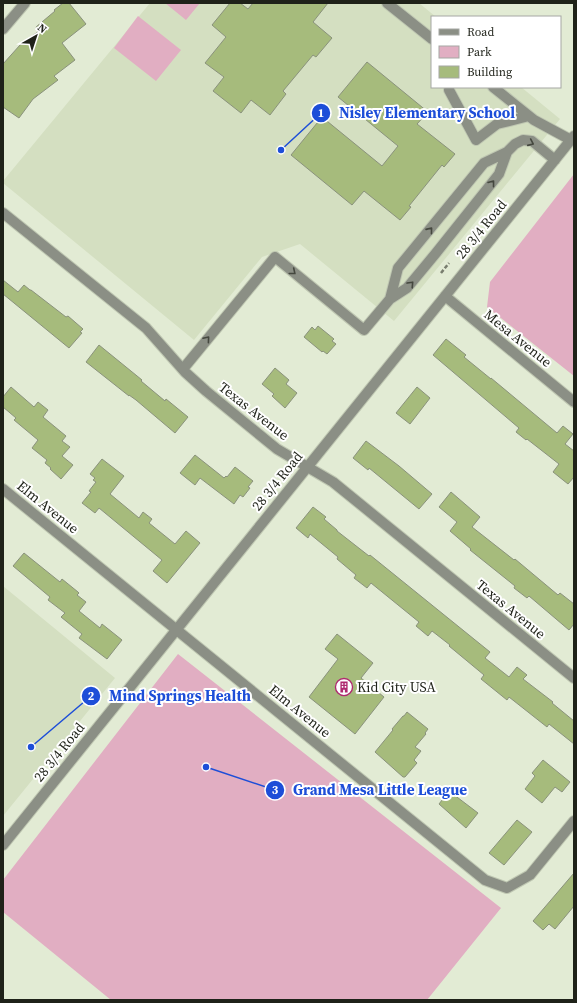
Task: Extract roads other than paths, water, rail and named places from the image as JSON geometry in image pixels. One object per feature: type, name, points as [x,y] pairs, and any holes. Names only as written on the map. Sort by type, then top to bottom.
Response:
[{"type":"street","points":[[3,29],[25,3]]},
{"type":"street","points":[[387,3],[431,38]]},
{"type":"street","points":[[494,88],[534,120],[572,138]]},
{"type":"street","points":[[449,90],[476,140],[497,124],[529,116]]},
{"type":"street","name":"28 3/4 Road","points":[[3,844],[572,138]]},
{"type":"street","points":[[182,369],[275,257],[364,330],[390,299],[407,288],[436,254],[499,174],[507,152],[514,144],[523,140],[532,142],[555,160]]},
{"type":"street","points":[[390,299],[398,268],[484,163],[507,152]]},
{"type":"street","name":"Texas Avenue","points":[[3,213],[146,328],[182,369],[206,391],[277,449],[333,482],[574,678]]},
{"type":"street","name":"Mesa Avenue","points":[[445,296],[574,402]]},
{"type":"street","name":"Elm Avenue","points":[[3,489],[486,880],[507,888],[530,875],[574,821]]},
{"type":"place","name":"Nisley Elementary School","points":[[281,150]]},
{"type":"place","name":"Kid City USA","points":[[344,687]]},
{"type":"place","name":"Mind Springs Health","points":[[31,747]]},
{"type":"place","name":"Grand Mesa Little League","points":[[206,767]]}]
